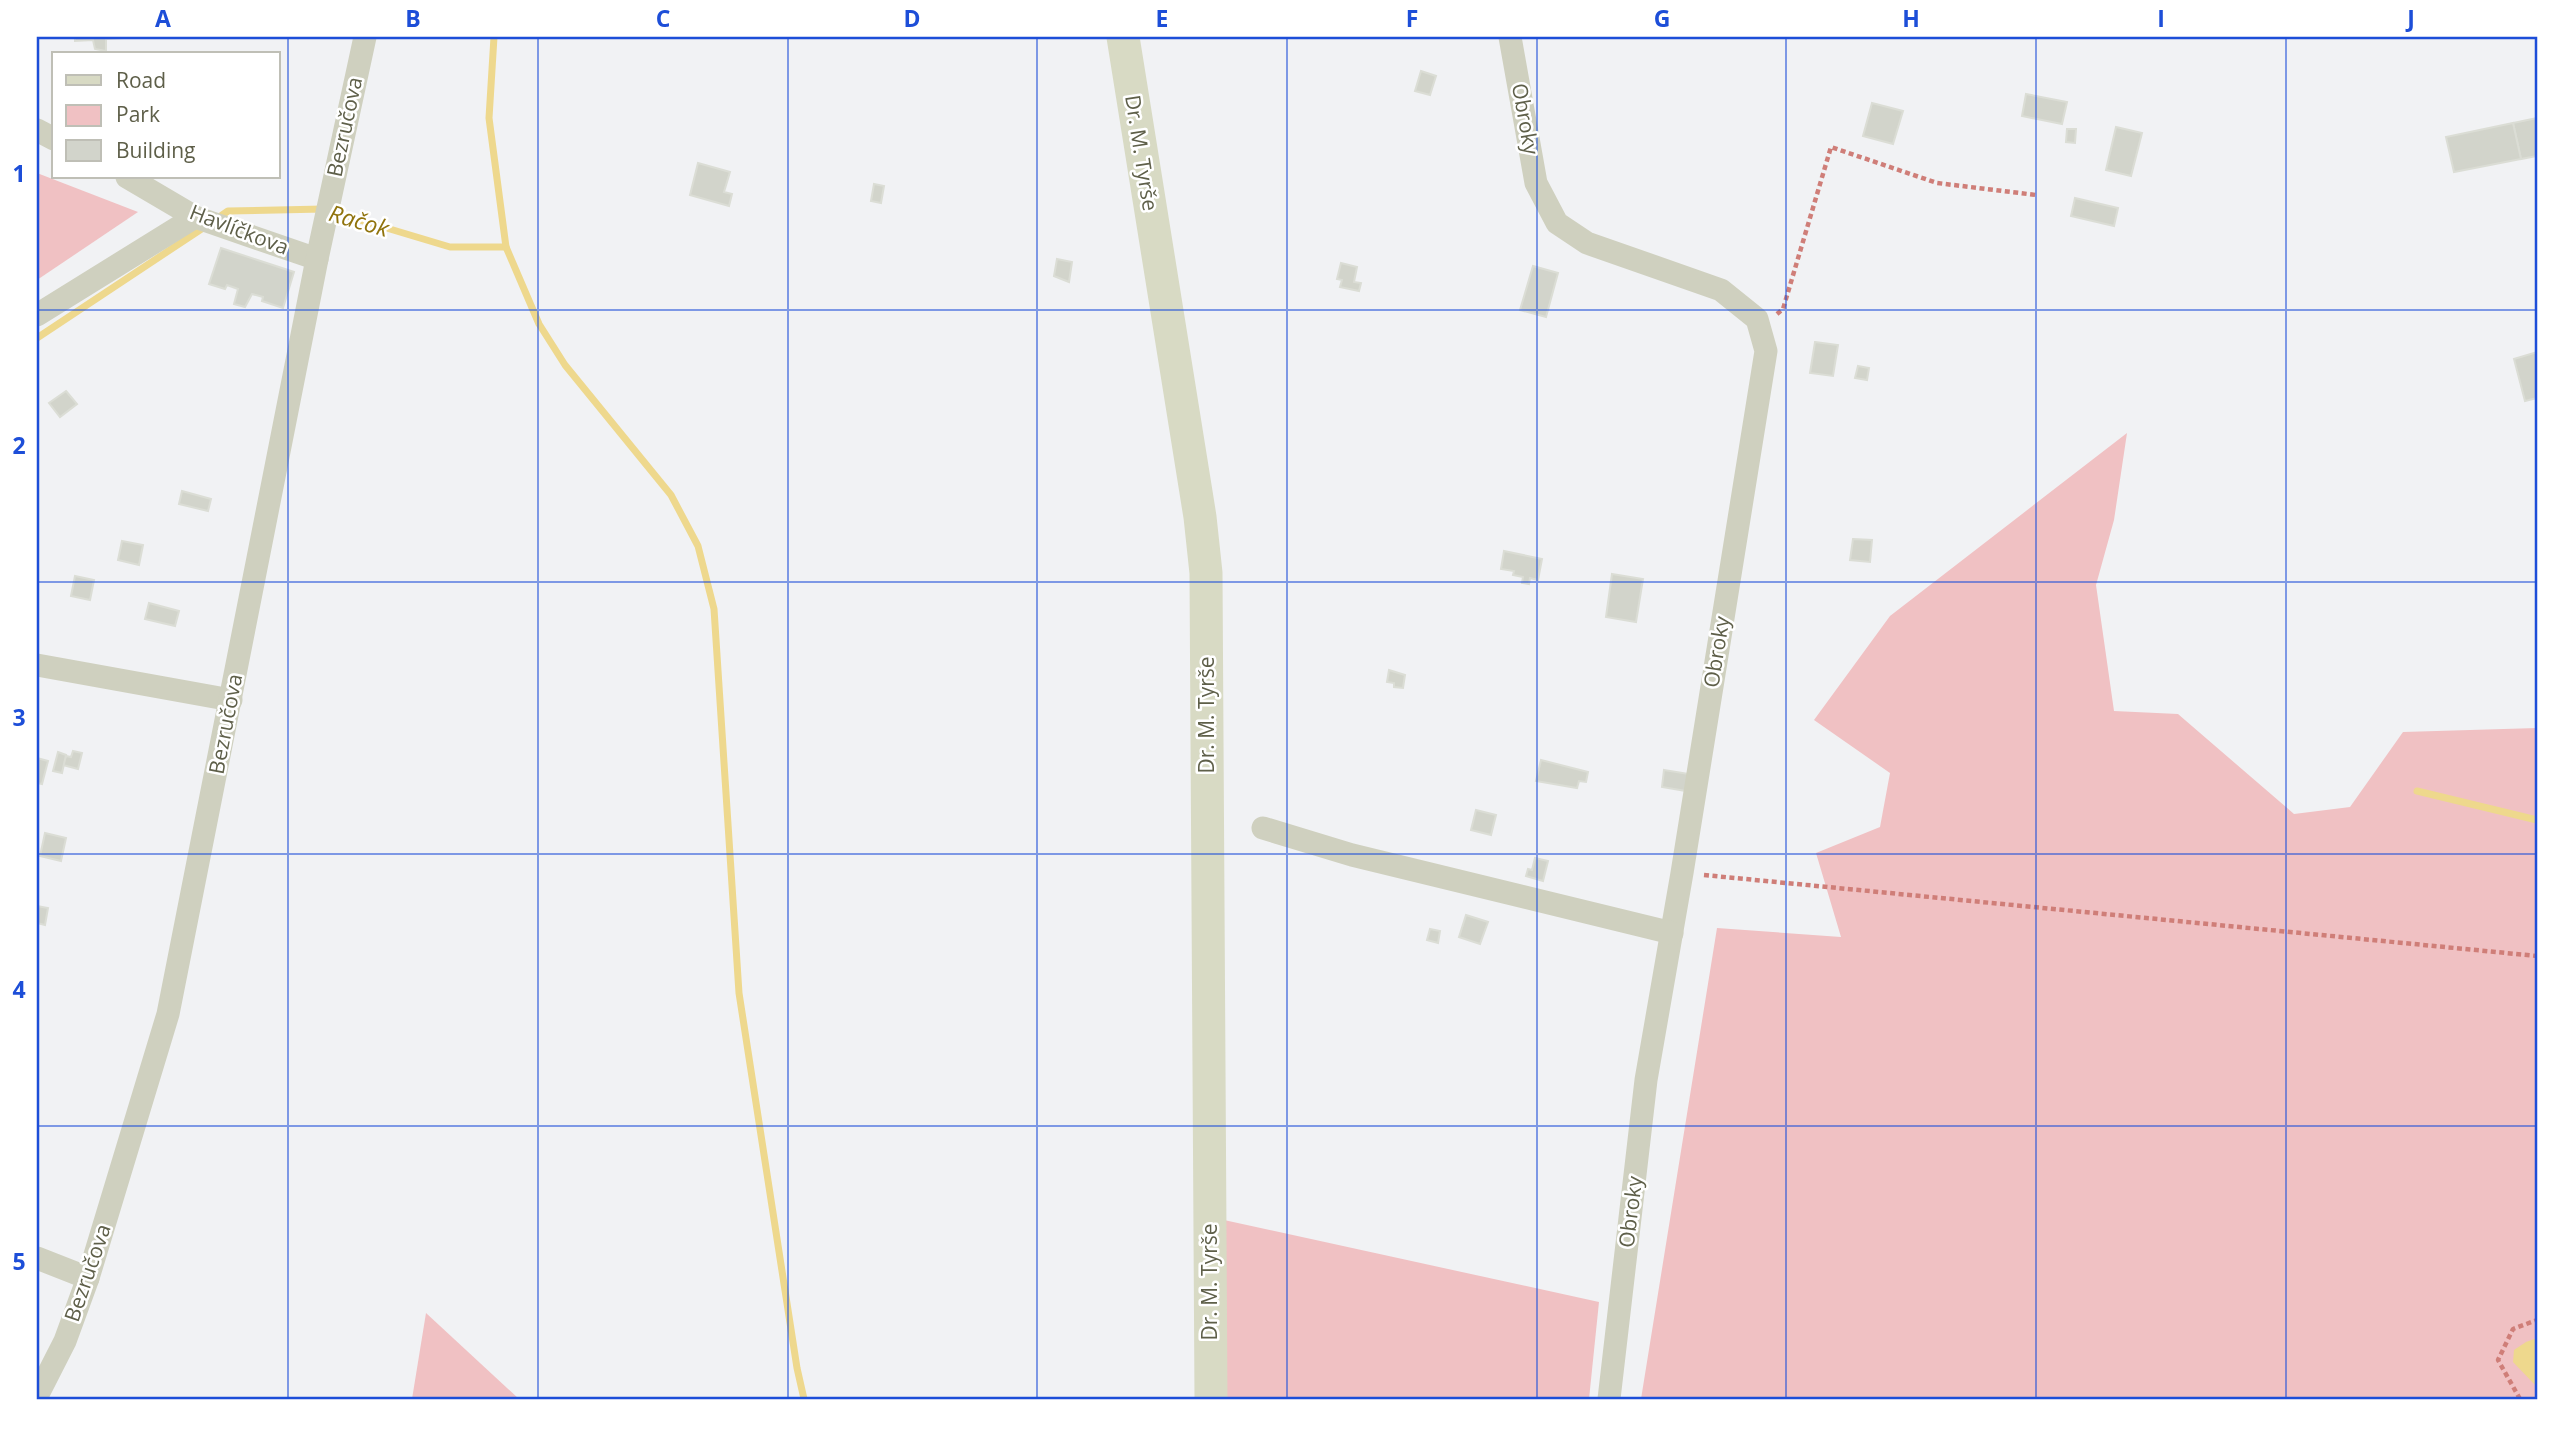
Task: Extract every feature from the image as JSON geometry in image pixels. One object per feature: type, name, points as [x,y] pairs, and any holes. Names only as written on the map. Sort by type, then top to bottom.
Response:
[{"type":"street","name":"Bezručova","points":[[37,1396],[65,1341],[88,1278],[169,1014],[317,259],[365,37]]},
{"type":"street","name":"Dr. M. Tyrše","points":[[1123,37],[1200,517],[1206,573],[1211,1399]]},
{"type":"street","name":"Obroky","points":[[1510,37],[1536,183],[1557,223],[1587,243],[1721,290],[1757,319],[1766,351],[1646,1080],[1609,1399]]},
{"type":"street","name":"Havlíčkova","points":[[129,178],[195,217],[317,259]]},
{"type":"street","points":[[37,315],[195,217]]},
{"type":"street","points":[[37,665],[231,700]]},
{"type":"street","points":[[1263,828],[1352,855],[1672,933]]},
{"type":"street","points":[[37,1258],[88,1278]]},
{"type":"path","points":[[1759,327],[1783,309],[1831,148],[1937,183],[2036,195]]},
{"type":"path","points":[[1682,873],[2537,956]]},
{"type":"path","points":[[2521,1399],[2498,1360],[2513,1329],[2537,1321]]},
{"type":"green space","points":[[37,173],[138,212],[37,280]]},
{"type":"green space","points":[[2127,433],[2114,520],[2096,585],[2114,711],[2178,714],[2294,814],[2350,807],[2403,732],[2537,728],[2537,1399],[1641,1399],[1717,928],[1841,937],[1816,853],[1880,827],[1890,773],[1814,720],[1890,616]]},
{"type":"green space","points":[[1224,1220],[1599,1302],[1589,1399],[1224,1399]]},
{"type":"green space","points":[[426,1313],[519,1399],[412,1399]]},
{"type":"shaded area","points":[[2537,1338],[2537,1387],[2513,1362],[2514,1350]]},
{"type":"building","points":[[75,37],[142,37],[106,39],[106,51],[95,49],[93,40],[75,41]]},
{"type":"building","points":[[1421,71],[1436,76],[1430,95],[1415,91]]},
{"type":"building","points":[[2026,94],[2067,102],[2062,124],[2022,116]]},
{"type":"building","points":[[1872,103],[1903,111],[1893,144],[1863,136]]},
{"type":"building","points":[[2537,118],[2537,156],[2521,159],[2513,123]]},
{"type":"building","points":[[2513,123],[2521,159],[2454,172],[2446,137]]},
{"type":"building","points":[[2116,127],[2142,133],[2131,176],[2106,170]]},
{"type":"building","points":[[2067,129],[2076,129],[2075,143],[2066,142]]},
{"type":"building","points":[[698,163],[730,172],[724,192],[732,194],[729,206],[690,195]]},
{"type":"building","points":[[874,184],[884,186],[881,203],[871,201]]},
{"type":"building","points":[[2075,198],[2118,208],[2114,226],[2071,216]]},
{"type":"building","points":[[221,248],[294,272],[283,308],[262,301],[263,297],[252,294],[245,307],[234,304],[238,289],[227,285],[225,289],[209,284]]},
{"type":"building","points":[[1057,259],[1072,262],[1069,282],[1054,276]]},
{"type":"building","points":[[1341,263],[1357,267],[1354,282],[1361,283],[1359,291],[1340,287],[1342,280],[1337,279]]},
{"type":"building","points":[[1533,266],[1558,273],[1546,317],[1520,310]]},
{"type":"building","points":[[1815,342],[1838,345],[1833,376],[1810,373]]},
{"type":"building","points":[[2537,352],[2537,398],[2525,401],[2514,359]]},
{"type":"building","points":[[1858,366],[1869,368],[1867,380],[1855,378]]},
{"type":"building","points":[[66,391],[77,404],[60,417],[49,403]]},
{"type":"building","points":[[182,491],[211,499],[208,511],[179,504]]},
{"type":"building","points":[[1853,539],[1872,540],[1870,562],[1850,560]]},
{"type":"building","points":[[122,541],[143,545],[139,565],[118,560]]},
{"type":"building","points":[[1504,551],[1542,559],[1538,580],[1530,578],[1529,584],[1522,583],[1523,577],[1513,575],[1514,571],[1501,569]]},
{"type":"building","points":[[1612,574],[1643,579],[1636,622],[1606,617]]},
{"type":"building","points":[[75,576],[94,580],[90,600],[71,596]]},
{"type":"building","points":[[149,603],[179,611],[175,626],[145,619]]},
{"type":"building","points":[[1389,670],[1405,675],[1403,688],[1394,687],[1394,683],[1387,682]]},
{"type":"building","points":[[73,751],[82,753],[78,769],[63,765],[66,756],[71,757]]},
{"type":"building","points":[[58,752],[66,755],[62,773],[53,771]]},
{"type":"building","points":[[37,758],[48,761],[42,784],[37,783]]},
{"type":"building","points":[[1541,760],[1588,772],[1586,782],[1579,781],[1577,788],[1536,781]]},
{"type":"building","points":[[1664,770],[1689,774],[1686,791],[1662,787]]},
{"type":"building","points":[[1476,810],[1496,815],[1491,835],[1471,830]]},
{"type":"building","points":[[45,833],[66,838],[61,861],[40,856]]},
{"type":"building","points":[[1535,858],[1548,861],[1543,881],[1526,876],[1528,869],[1532,870]]},
{"type":"building","points":[[37,906],[48,908],[45,925],[37,923]]},
{"type":"building","points":[[1466,915],[1488,922],[1480,944],[1459,937]]},
{"type":"building","points":[[1430,929],[1440,931],[1438,943],[1427,940]]},
{"type":"waterway","name":"Račok","points":[[215,220],[228,211],[323,209],[450,247],[506,247],[489,118],[494,37]]},
{"type":"waterway","name":"Račok","points":[[37,338],[206,226]]},
{"type":"waterway","points":[[506,247],[539,324],[565,365],[671,495],[698,546],[714,609],[739,993],[804,1399]]},
{"type":"waterway","points":[[2417,791],[2537,820]]}]
